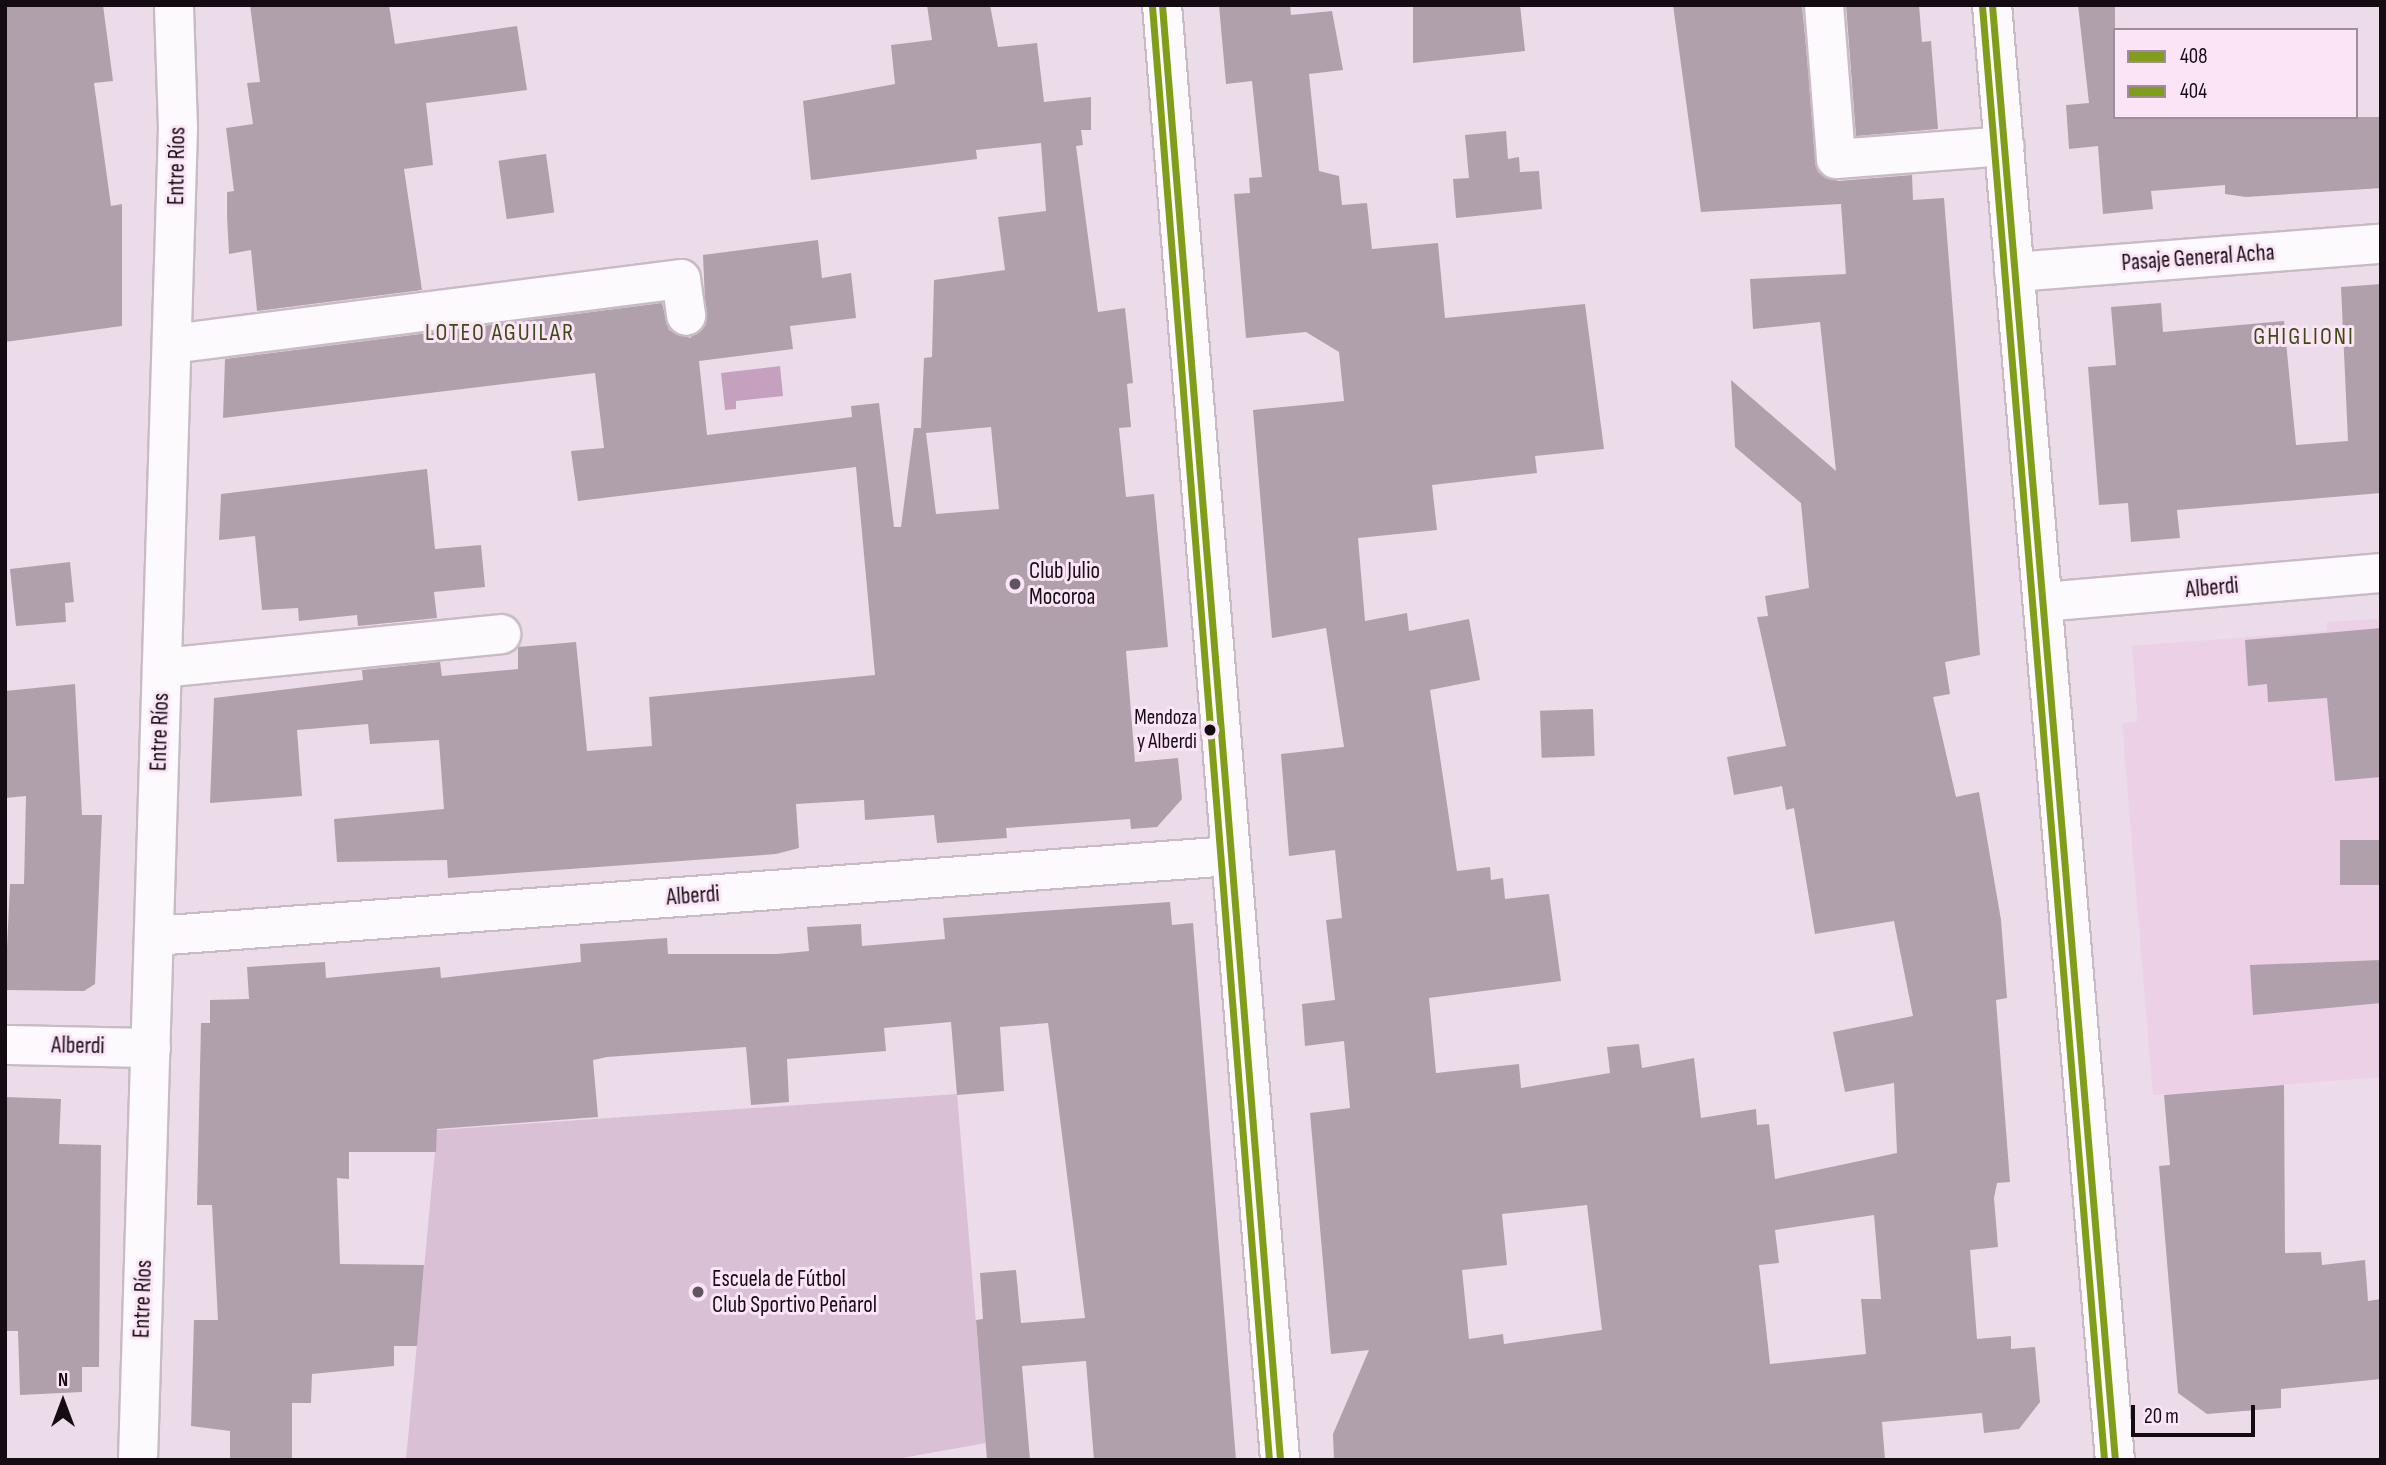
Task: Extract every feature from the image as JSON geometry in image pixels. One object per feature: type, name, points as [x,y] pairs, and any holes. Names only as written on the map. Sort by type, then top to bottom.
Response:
[{"type":"street","name":"Entre Ríos","points":[[138,1460],[178,128],[174,5]]},
{"type":"street","points":[[1162,5],[1280,1460]]},
{"type":"street","points":[[1824,5],[1836,159],[2004,146]]},
{"type":"street","points":[[1992,5],[2115,1460]]},
{"type":"street","name":"Pasaje General Acha","points":[[2014,272],[2381,244]]},
{"type":"street","points":[[172,344],[681,279],[685,316]]},
{"type":"street","name":"Alberdi","points":[[2043,603],[2381,573]]},
{"type":"street","points":[[162,668],[501,634]]},
{"type":"street","name":"Alberdi","points":[[154,936],[1231,856]]},
{"type":"street","name":"Alberdi","points":[[5,1045],[151,1048]]},
{"type":"shaded area","points":[[780,366],[783,396],[736,401],[736,409],[725,410],[721,373]]},
{"type":"shaded area","points":[[2381,619],[2381,1077],[2153,1095],[2122,723],[2138,721],[2132,646],[2326,631],[2327,622]]},
{"type":"shaded area","name":"Escuela de Fútbol Club Sportivo Peñarol","points":[[957,1094],[986,1443],[891,1460],[406,1460],[437,1130]]},
{"type":"building","points":[[5,5],[103,5],[113,81],[94,83],[111,206],[122,204],[122,326],[5,342]]},
{"type":"building","points":[[250,5],[389,5],[395,44],[517,26],[527,90],[426,103],[433,165],[404,169],[422,290],[257,311],[251,250],[229,254],[227,216],[227,192],[234,191],[226,128],[253,124],[247,83],[260,82]]},
{"type":"building","points":[[927,5],[990,5],[998,47],[1037,43],[1044,102],[1091,97],[1091,130],[1081,130],[1083,145],[1076,146],[1098,312],[1125,308],[1133,383],[1127,384],[1131,427],[1119,428],[1126,497],[1154,494],[1168,647],[1126,651],[1135,762],[1178,758],[1182,799],[1157,827],[1131,829],[1130,819],[1006,828],[1007,838],[937,843],[934,815],[865,820],[864,800],[796,804],[799,848],[776,854],[448,878],[447,860],[337,862],[334,819],[444,809],[439,740],[370,744],[368,724],[297,730],[302,796],[210,803],[214,698],[363,680],[362,670],[440,662],[442,676],[518,669],[518,647],[576,642],[587,751],[652,746],[649,697],[875,675],[856,467],[578,501],[571,451],[604,448],[595,373],[223,418],[225,359],[662,303],[669,330],[690,338],[706,324],[703,255],[818,240],[822,278],[851,273],[856,318],[790,326],[793,349],[699,361],[707,435],[852,417],[851,406],[879,403],[894,527],[901,527],[914,428],[921,428],[924,358],[932,357],[934,280],[1005,270],[998,217],[1046,211],[1041,143],[976,150],[977,159],[811,180],[803,101],[895,84],[891,45],[932,40]],"holes":[[[991,427],[999,509],[936,514],[926,433]]]},
{"type":"building","points":[[1219,5],[1290,5],[1291,15],[1332,11],[1343,70],[1309,74],[1319,171],[1339,176],[1342,205],[1367,203],[1372,249],[1438,243],[1445,318],[1585,304],[1604,449],[1535,456],[1537,473],[1432,485],[1437,530],[1358,538],[1365,621],[1407,613],[1409,631],[1469,619],[1480,680],[1430,690],[1457,871],[1490,867],[1491,880],[1503,878],[1505,899],[1549,894],[1561,981],[1429,998],[1436,1073],[1519,1064],[1521,1088],[1610,1073],[1607,1047],[1639,1044],[1642,1068],[1694,1058],[1701,1118],[1756,1109],[1757,1125],[1769,1124],[1775,1179],[1897,1153],[1894,1083],[1845,1092],[1833,1032],[1913,1016],[1894,921],[1815,934],[1794,808],[1786,810],[1782,786],[1734,795],[1727,757],[1786,746],[1757,617],[1768,616],[1765,596],[1809,588],[1801,503],[1735,447],[1731,380],[1836,471],[1820,322],[1753,329],[1750,279],[1846,274],[1841,204],[1701,212],[1673,5],[1802,5],[1818,172],[1838,181],[1912,175],[1913,200],[1944,198],[1980,655],[1945,662],[1950,694],[1933,697],[1956,797],[1979,792],[2001,920],[2007,998],[1996,1000],[2010,1182],[1997,1183],[1994,1198],[1998,1247],[1970,1250],[1977,1339],[2011,1336],[2011,1349],[2035,1347],[2040,1402],[2019,1429],[1984,1433],[1982,1413],[1882,1422],[1885,1460],[1334,1460],[1333,1434],[1369,1350],[1331,1354],[1310,1113],[1350,1108],[1344,1041],[1305,1046],[1302,1004],[1335,1000],[1326,920],[1342,918],[1335,850],[1289,856],[1281,754],[1344,747],[1326,628],[1272,638],[1253,410],[1344,401],[1339,352],[1306,332],[1246,338],[1234,194],[1250,193],[1249,178],[1262,177],[1252,81],[1226,84]],"holes":[[[1587,1205],[1602,1330],[1504,1344],[1503,1334],[1469,1339],[1462,1270],[1507,1265],[1502,1214]],[[1874,1215],[1881,1299],[1861,1299],[1866,1354],[1770,1364],[1759,1265],[1779,1263],[1775,1230]]]},
{"type":"building","points":[[1413,5],[1520,5],[1525,51],[1413,63]]},
{"type":"building","points":[[1846,5],[1919,5],[1922,42],[1931,41],[1938,129],[1856,136]]},
{"type":"building","points":[[2078,5],[2115,5],[2113,119],[2381,117],[2381,188],[2246,197],[2225,194],[2225,185],[2151,191],[2153,209],[2103,214],[2098,146],[2069,149],[2066,105],[2089,103]]},
{"type":"building","points":[[1506,131],[1508,159],[1519,157],[1520,172],[1539,171],[1542,209],[1456,218],[1453,179],[1469,178],[1465,135]]},
{"type":"building","points":[[546,154],[554,212],[507,219],[498,161]]},
{"type":"building","points":[[2381,284],[2381,493],[2177,510],[2180,538],[2131,542],[2128,503],[2099,505],[2088,367],[2116,365],[2111,307],[2161,303],[2163,332],[2284,321],[2296,445],[2348,441],[2341,287]]},
{"type":"building","points":[[427,469],[435,549],[481,545],[485,587],[434,592],[437,618],[358,626],[357,615],[299,621],[298,608],[262,610],[255,536],[219,540],[221,494]]},
{"type":"building","points":[[70,562],[74,602],[65,603],[66,622],[16,626],[10,569]]},
{"type":"building","points":[[2381,628],[2381,777],[2335,781],[2327,698],[2268,702],[2267,684],[2248,686],[2245,640]]},
{"type":"building","points":[[75,684],[82,815],[102,815],[95,984],[84,991],[5,990],[10,884],[24,884],[26,796],[5,798],[5,691]]},
{"type":"building","points":[[1593,709],[1595,756],[1542,758],[1540,711]]},
{"type":"building","points":[[2340,840],[2381,840],[2381,885],[2340,885]]},
{"type":"building","points":[[1170,902],[1172,925],[1193,923],[1236,1460],[1094,1460],[1086,1361],[1022,1366],[1030,1460],[987,1460],[976,1320],[983,1319],[980,1273],[1016,1270],[1021,1323],[1085,1318],[1048,1023],[1000,1027],[1004,1091],[957,1095],[951,1022],[884,1028],[886,1051],[787,1059],[789,1102],[751,1105],[746,1047],[607,1057],[593,1060],[598,1117],[437,1129],[436,1152],[349,1152],[349,1179],[337,1178],[340,1264],[424,1265],[417,1346],[394,1346],[394,1366],[312,1374],[311,1403],[292,1403],[292,1460],[230,1460],[230,1431],[191,1426],[194,1320],[218,1320],[212,1205],[197,1205],[201,1023],[210,1023],[210,1000],[249,999],[247,967],[325,962],[326,978],[440,967],[441,978],[581,962],[580,944],[667,938],[668,954],[777,954],[809,951],[807,927],[861,924],[862,946],[945,939],[943,918]]},
{"type":"building","points":[[2381,960],[2381,1003],[2253,1015],[2250,965]]},
{"type":"building","points":[[2284,1085],[2285,1253],[2321,1252],[2322,1265],[2365,1260],[2368,1301],[2381,1299],[2381,1379],[2281,1389],[2281,1408],[2207,1414],[2178,1393],[2159,1166],[2170,1165],[2164,1095]]},
{"type":"building","points":[[5,1097],[61,1099],[59,1144],[101,1145],[99,1367],[82,1367],[82,1392],[20,1395],[18,1331],[5,1331]]},
{"type":"transit line","name":"408","points":[[1162,5],[1280,1460]]},
{"type":"transit line","name":"408","points":[[1992,5],[2115,1460]]},
{"type":"transit line","name":"404","points":[[1152,6],[1269,1460]]},
{"type":"transit line","name":"404","points":[[1982,6],[2104,1460]]},
{"type":"place","name":"Club Julio Mocoroa","points":[[1015,584]]},
{"type":"place","name":"Mendoza y Alberdi","points":[[1210,730]]},
{"type":"place","name":"Escuela de Fútbol Club Sportivo Peñarol","points":[[698,1292]]},
{"type":"district","name":"LOTEO AGUILAR","points":[[500,333]]},
{"type":"district","name":"GHIGLIONI","points":[[2304,337]]}]
